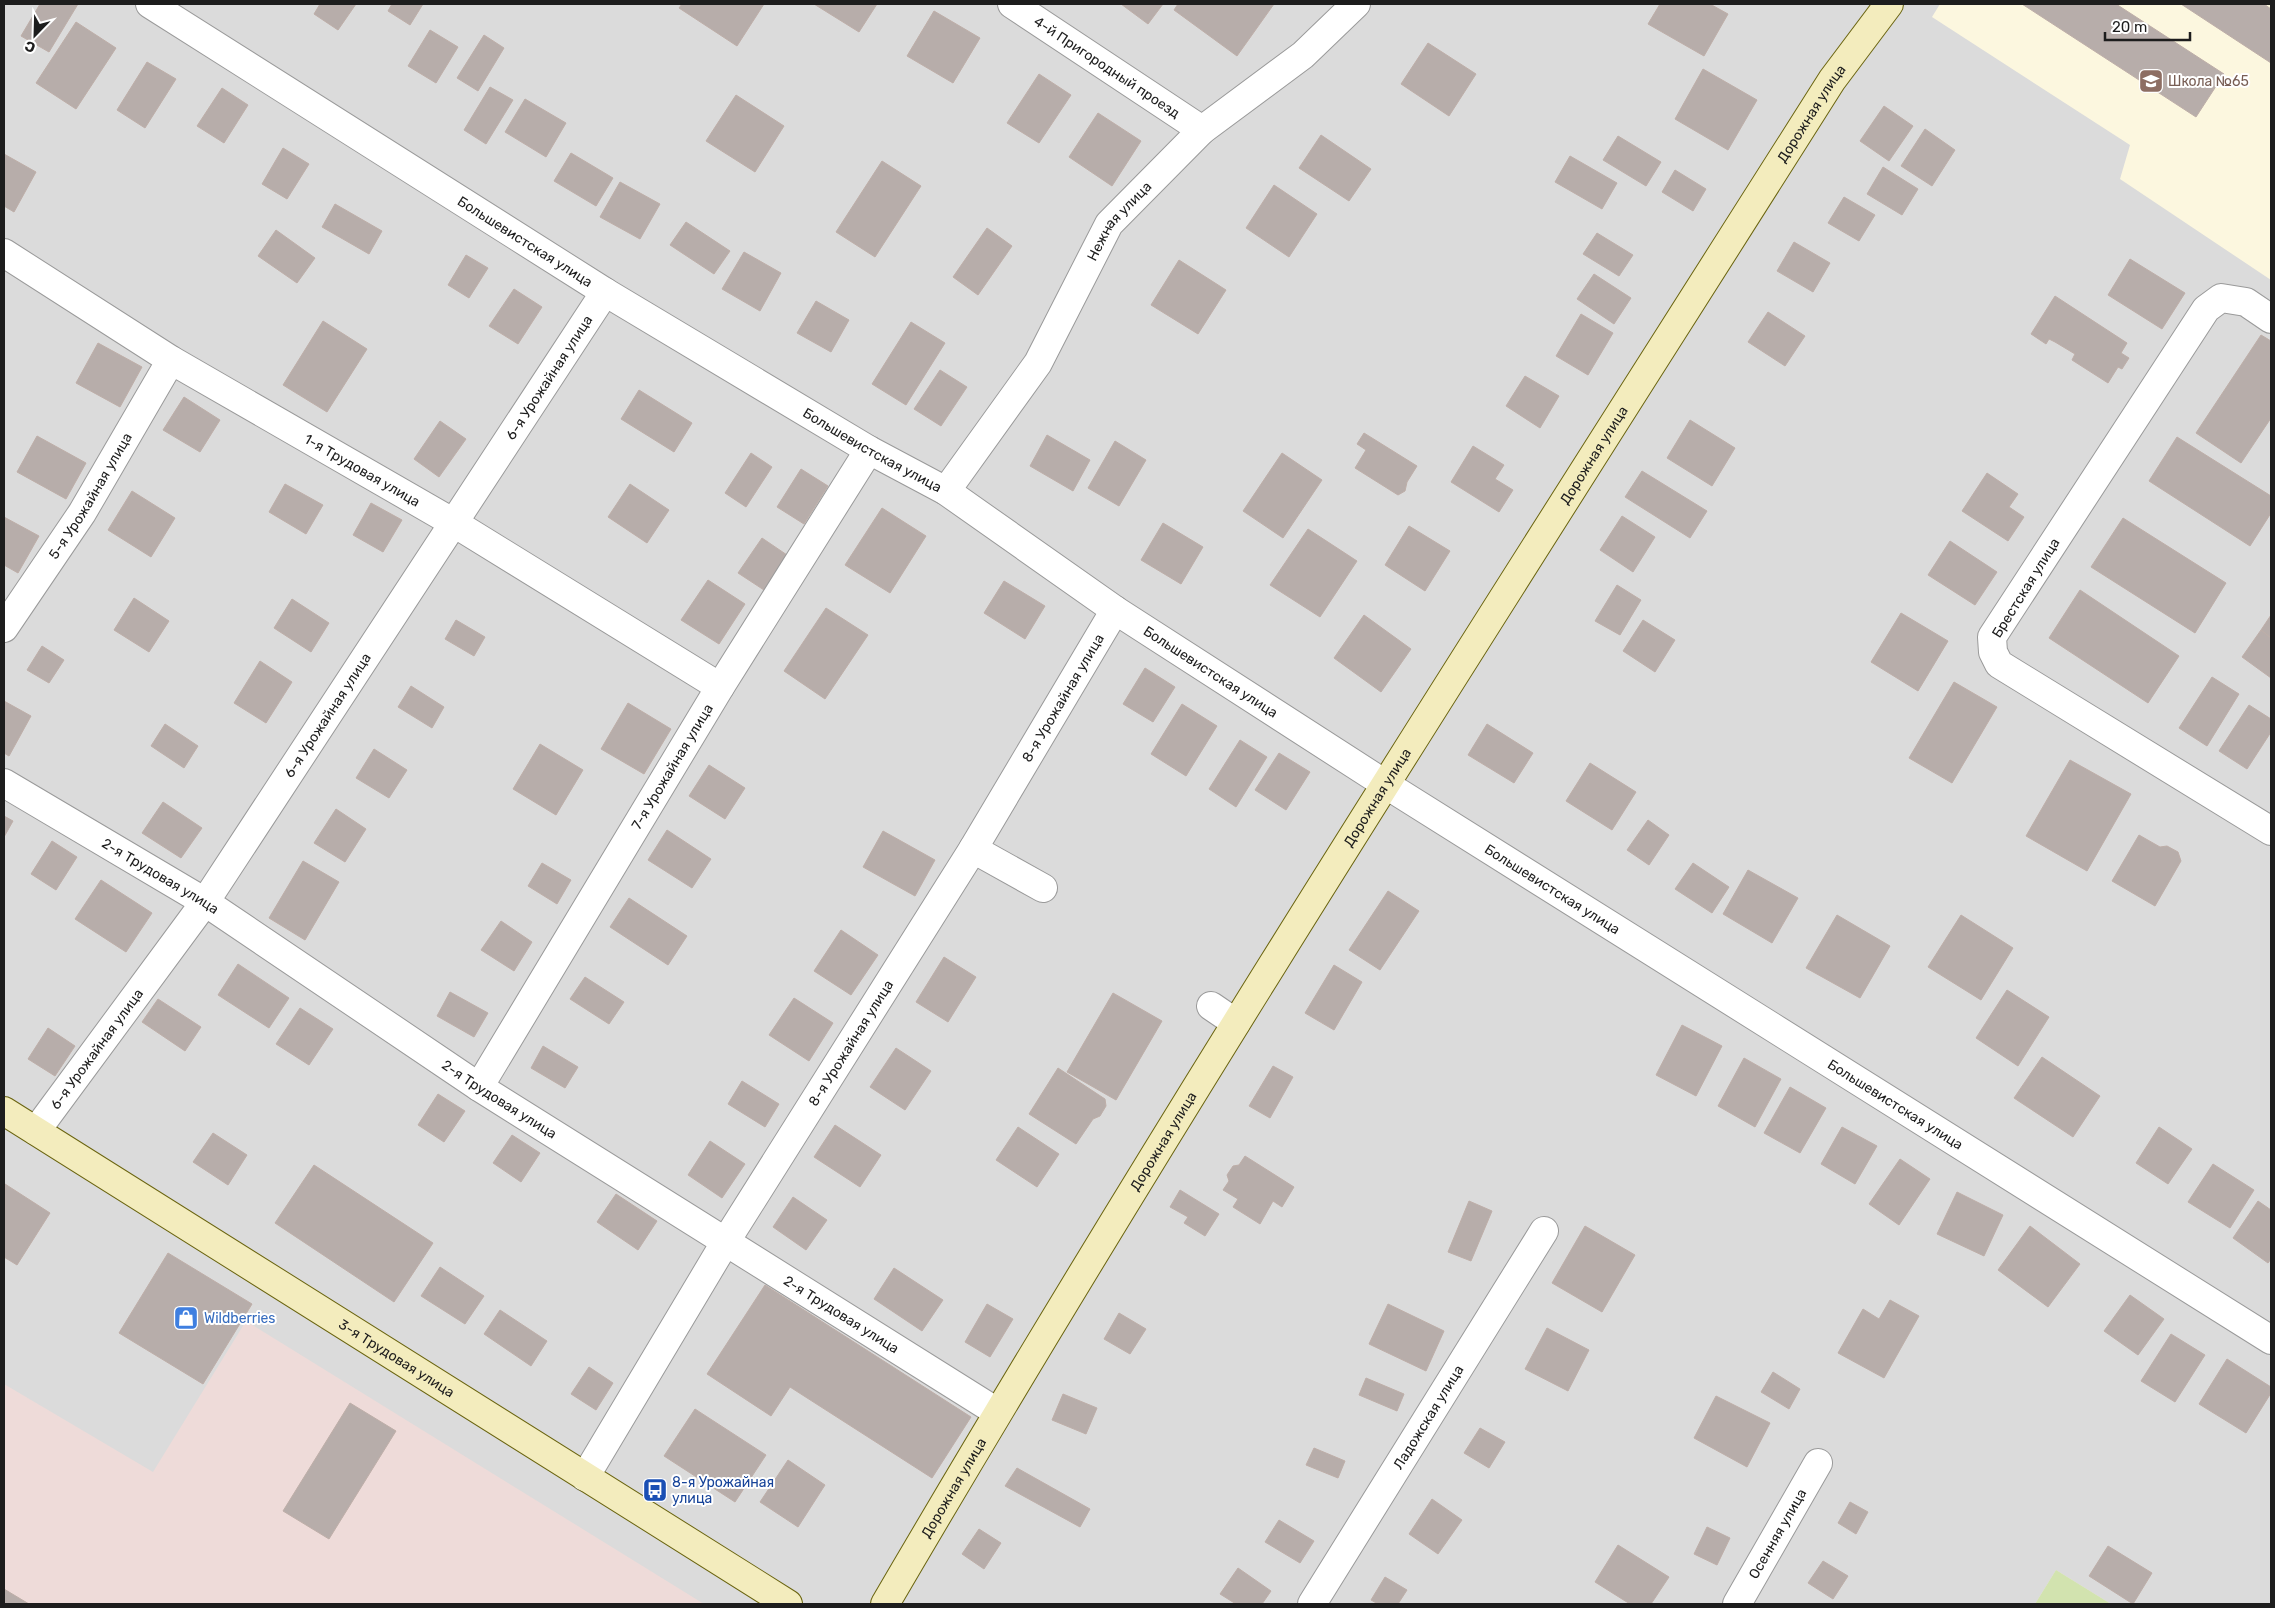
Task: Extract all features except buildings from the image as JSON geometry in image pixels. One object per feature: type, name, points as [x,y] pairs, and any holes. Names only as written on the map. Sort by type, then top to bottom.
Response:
[{"type":"street","name":"Большевистская улица","points":[[150,4],[605,292],[869,450],[946,491],[1115,610],[1386,784],[2271,1340]]},
{"type":"street","name":"4-й Пригородный проезд","points":[[1012,4],[1202,130]]},
{"type":"street","name":"Нежная улица","points":[[946,491],[1038,363],[1109,224],[1202,130],[1303,55],[1356,4]]},
{"type":"street","name":"Дорожная улица","points":[[885,1604],[997,1412],[1386,784],[1832,80],[1889,4]]},
{"type":"street","name":"1-я Трудовая улица","points":[[4,253],[171,360],[454,523],[720,687]]},
{"type":"street","name":"6-я Урожайная улица","points":[[36,1131],[205,902],[605,292]]},
{"type":"street","name":"Брестская улица","points":[[2271,319],[2246,302],[2221,298],[2206,309],[1992,637],[1993,652],[1999,664],[2271,831]]},
{"type":"street","name":"5-я Урожайная улица","points":[[4,628],[82,513],[171,360]]},
{"type":"street","name":"7-я Урожайная улица","points":[[479,1087],[720,687],[869,450]]},
{"type":"street","name":"8-я Урожайная улица","points":[[585,1476],[726,1241],[974,849],[1115,610]]},
{"type":"street","name":"2-я Трудовая улица","points":[[4,783],[205,902],[479,1087],[997,1412]]},
{"type":"street","points":[[974,849],[1043,888]]},
{"type":"street","points":[[1211,1006],[1236,1024]]},
{"type":"street","name":"3-я Трудовая улица","points":[[4,1111],[788,1604]]},
{"type":"street","name":"Ладожская улица","points":[[1312,1604],[1544,1231]]},
{"type":"street","name":"Осенняя улица","points":[[1737,1604],[1818,1463]]},
{"type":"shaded area","points":[[4,4],[2271,4],[2271,1604],[2111,1604],[2056,1570],[2035,1604],[4,1604]]},
{"type":"shaded area","name":"Школа №65","points":[[1940,4],[2271,4],[2271,280],[2120,179],[2130,145],[1932,17]]},
{"type":"shaded area","points":[[246,1321],[704,1604],[4,1604],[4,1384],[153,1472]]},
{"type":"green space","points":[[2056,1570],[2111,1604],[2035,1604]]},
{"type":"place","name":"Школа №65","points":[[2151,81]]},
{"type":"place","name":"Wildberries","points":[[186,1318]]},
{"type":"place","name":"8-я Урожайная улица","points":[[655,1490]]}]
